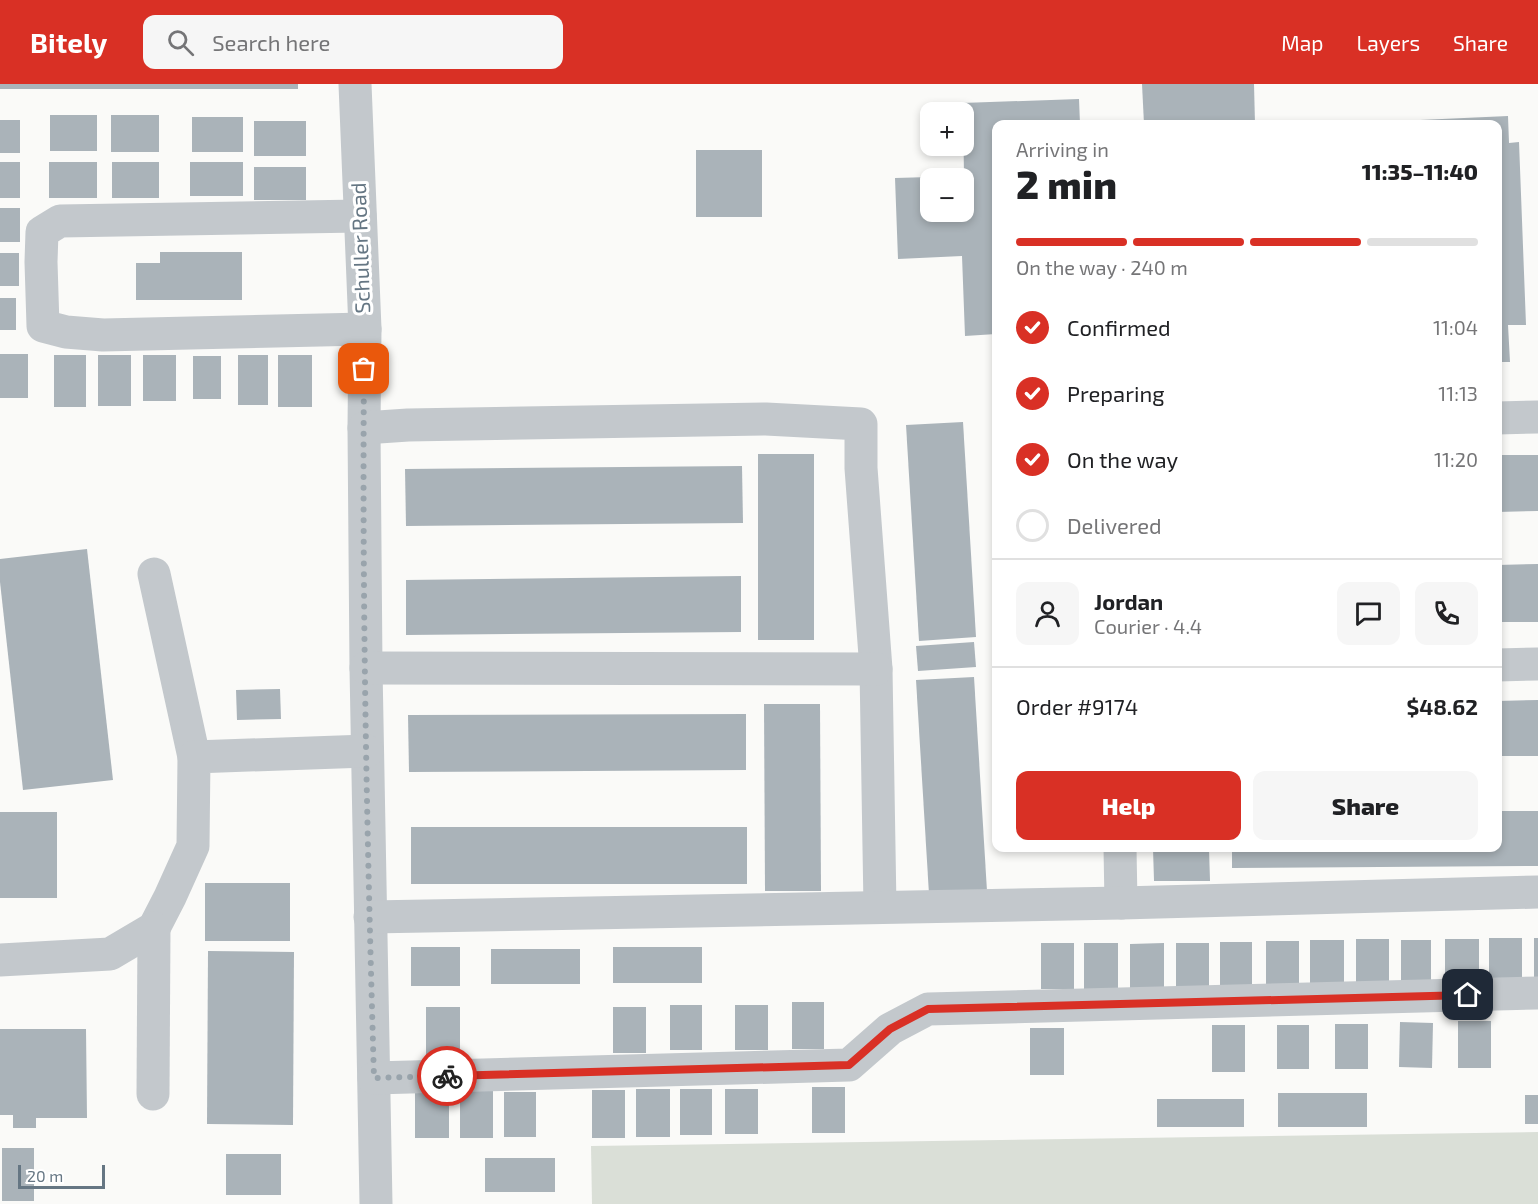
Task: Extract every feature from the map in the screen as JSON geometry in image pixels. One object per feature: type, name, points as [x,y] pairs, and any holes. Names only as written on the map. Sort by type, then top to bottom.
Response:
[{"type":"street","name":"Schuller Road","points":[[355,84],[364,329],[367,752],[376,1204]]},
{"type":"street","points":[[360,216],[60,221],[42,232],[40,262],[43,326],[66,332],[103,335],[364,329]]},
{"type":"street","points":[[1502,418],[1538,417]]},
{"type":"street","points":[[364,428],[408,424],[766,419],[861,424],[861,468],[876,669],[880,907]]},
{"type":"street","points":[[153,1094],[154,928],[193,846],[194,757],[154,574]]},
{"type":"street","points":[[1502,665],[1538,664]]},
{"type":"street","points":[[366,668],[876,669]]},
{"type":"street","points":[[194,757],[367,752]]},
{"type":"street","points":[[1120,852],[1121,903]]},
{"type":"street","points":[[370,917],[1121,903],[1538,892]]},
{"type":"street","points":[[0,960],[110,954],[154,928]]},
{"type":"street","points":[[374,1078],[849,1065],[890,1029],[928,1009],[1538,993]]},
{"type":"shaded area","points":[[1538,1132],[1538,1204],[592,1204],[591,1146]]},
{"type":"building","points":[[0,84],[298,84],[298,89],[0,89]]},
{"type":"building","points":[[1142,84],[1254,84],[1255,120],[1144,120]]},
{"type":"building","points":[[1079,99],[1080,120],[992,120],[992,334],[965,336],[962,256],[898,259],[895,178],[920,177],[920,222],[974,222],[974,168],[964,168],[964,156],[974,156],[974,103]]},
{"type":"building","points":[[50,115],[97,115],[97,151],[50,151]]},
{"type":"building","points":[[111,115],[159,115],[159,152],[111,152]]},
{"type":"building","points":[[1508,116],[1509,143],[1519,142],[1526,325],[1508,325],[1510,362],[1502,362],[1502,120],[1420,120]]},
{"type":"building","points":[[192,117],[243,117],[243,152],[192,152]]},
{"type":"building","points":[[0,120],[20,120],[20,153],[0,153]]},
{"type":"building","points":[[254,121],[306,121],[306,156],[254,156]]},
{"type":"building","points":[[696,150],[762,150],[762,217],[696,217]]},
{"type":"building","points":[[0,162],[20,162],[20,198],[0,198]]},
{"type":"building","points":[[49,162],[97,162],[97,198],[49,198]]},
{"type":"building","points":[[112,162],[159,162],[159,198],[112,198]]},
{"type":"building","points":[[190,162],[243,162],[243,196],[190,196]]},
{"type":"building","points":[[254,167],[306,167],[306,200],[254,200]]},
{"type":"building","points":[[0,208],[20,208],[20,242],[0,242]]},
{"type":"building","points":[[160,252],[242,252],[242,300],[136,300],[136,263],[160,263]]},
{"type":"building","points":[[0,253],[19,253],[19,286],[0,286]]},
{"type":"building","points":[[0,298],[16,298],[16,330],[0,330]]},
{"type":"building","points":[[0,354],[28,354],[28,398],[0,398]]},
{"type":"building","points":[[54,355],[86,355],[86,407],[54,407]]},
{"type":"building","points":[[98,355],[131,355],[131,406],[98,406]]},
{"type":"building","points":[[143,355],[176,355],[176,401],[143,401]]},
{"type":"building","points":[[238,355],[268,355],[268,405],[238,405]]},
{"type":"building","points":[[278,355],[312,355],[312,407],[278,407]]},
{"type":"building","points":[[193,356],[221,356],[221,399],[193,399]]},
{"type":"building","points":[[963,422],[976,637],[919,641],[906,425]]},
{"type":"building","points":[[758,454],[814,454],[814,640],[758,640]]},
{"type":"building","points":[[1502,455],[1538,455],[1538,511],[1502,512]]},
{"type":"building","points":[[742,466],[743,523],[406,526],[405,469]]},
{"type":"building","points":[[87,549],[113,780],[23,790],[0,582],[0,559]]},
{"type":"building","points":[[1538,564],[1538,622],[1502,622],[1502,565]]},
{"type":"building","points":[[741,576],[741,632],[406,635],[406,580]]},
{"type":"building","points":[[974,642],[976,667],[918,671],[916,646]]},
{"type":"building","points":[[974,677],[987,891],[929,894],[916,680]]},
{"type":"building","points":[[280,689],[281,719],[237,720],[236,690]]},
{"type":"building","points":[[1538,700],[1538,756],[1502,756],[1502,701]]},
{"type":"building","points":[[764,704],[820,704],[821,891],[765,891]]},
{"type":"building","points":[[746,714],[746,770],[409,772],[408,715]]},
{"type":"building","points":[[1502,811],[1538,811],[1538,866],[1232,868],[1232,852],[1502,852]]},
{"type":"building","points":[[0,812],[57,812],[57,898],[0,898]]},
{"type":"building","points":[[411,827],[747,827],[747,884],[411,884]]},
{"type":"building","points":[[1153,852],[1209,852],[1210,881],[1154,881]]},
{"type":"building","points":[[205,883],[290,883],[290,941],[205,941]]},
{"type":"building","points":[[1489,938],[1522,938],[1522,982],[1489,982]]},
{"type":"building","points":[[1534,938],[1538,938],[1538,981],[1534,981]]},
{"type":"building","points":[[1356,939],[1389,939],[1389,983],[1356,983]]},
{"type":"building","points":[[1445,939],[1479,939],[1479,983],[1445,983]]},
{"type":"building","points":[[1310,940],[1344,940],[1344,984],[1310,984]]},
{"type":"building","points":[[1401,940],[1431,940],[1431,983],[1401,983]]},
{"type":"building","points":[[1266,941],[1299,941],[1299,986],[1266,986]]},
{"type":"building","points":[[1220,942],[1252,942],[1252,987],[1220,987]]},
{"type":"building","points":[[1041,943],[1074,943],[1074,989],[1041,989]]},
{"type":"building","points":[[1084,943],[1118,943],[1118,989],[1084,989]]},
{"type":"building","points":[[1164,943],[1164,989],[1130,989],[1130,944]]},
{"type":"building","points":[[1176,943],[1209,943],[1209,988],[1176,988]]},
{"type":"building","points":[[411,947],[460,947],[460,986],[411,986]]},
{"type":"building","points":[[613,947],[702,947],[702,983],[613,983]]},
{"type":"building","points":[[491,949],[580,949],[580,984],[491,984]]},
{"type":"building","points":[[208,951],[294,952],[293,1125],[207,1124]]},
{"type":"building","points":[[792,1002],[824,1002],[824,1049],[792,1049]]},
{"type":"building","points":[[670,1005],[702,1005],[702,1050],[670,1050]]},
{"type":"building","points":[[735,1005],[768,1005],[768,1050],[735,1050]]},
{"type":"building","points":[[426,1007],[460,1007],[460,1055],[426,1055]]},
{"type":"building","points":[[613,1007],[646,1007],[646,1053],[613,1053]]},
{"type":"building","points":[[1458,1021],[1491,1021],[1491,1068],[1458,1068]]},
{"type":"building","points":[[1400,1022],[1433,1023],[1432,1068],[1399,1067]]},
{"type":"building","points":[[1335,1024],[1368,1024],[1368,1069],[1335,1069]]},
{"type":"building","points":[[1212,1025],[1245,1025],[1245,1072],[1212,1072]]},
{"type":"building","points":[[1277,1025],[1309,1025],[1309,1069],[1277,1069]]},
{"type":"building","points":[[1030,1028],[1064,1028],[1064,1075],[1030,1075]]},
{"type":"building","points":[[0,1029],[86,1029],[87,1118],[36,1118],[36,1128],[13,1128],[13,1115],[0,1115]]},
{"type":"building","points":[[812,1087],[845,1087],[845,1133],[812,1133]]},
{"type":"building","points":[[636,1089],[670,1089],[670,1137],[636,1137]]},
{"type":"building","points":[[680,1089],[712,1089],[712,1135],[680,1135]]},
{"type":"building","points":[[725,1089],[758,1089],[758,1134],[725,1134]]},
{"type":"building","points":[[460,1090],[493,1090],[493,1138],[460,1138]]},
{"type":"building","points":[[592,1090],[625,1090],[625,1138],[592,1138]]},
{"type":"building","points":[[415,1092],[449,1092],[449,1138],[415,1138]]},
{"type":"building","points":[[504,1092],[536,1092],[536,1137],[504,1137]]},
{"type":"building","points":[[1278,1093],[1367,1093],[1367,1127],[1278,1127]]},
{"type":"building","points":[[1525,1095],[1538,1095],[1538,1124],[1525,1124]]},
{"type":"building","points":[[1157,1099],[1244,1099],[1244,1127],[1157,1127]]},
{"type":"building","points":[[2,1148],[34,1148],[34,1201],[2,1201]]},
{"type":"building","points":[[226,1154],[281,1154],[281,1195],[226,1195]]},
{"type":"building","points":[[485,1158],[555,1158],[555,1192],[485,1192]]},
{"type":"way so far","points":[[364,369],[366,668],[374,1078],[447,1076]]},
{"type":"route","points":[[447,1076],[849,1065],[890,1029],[928,1009],[1468,995]]}]
